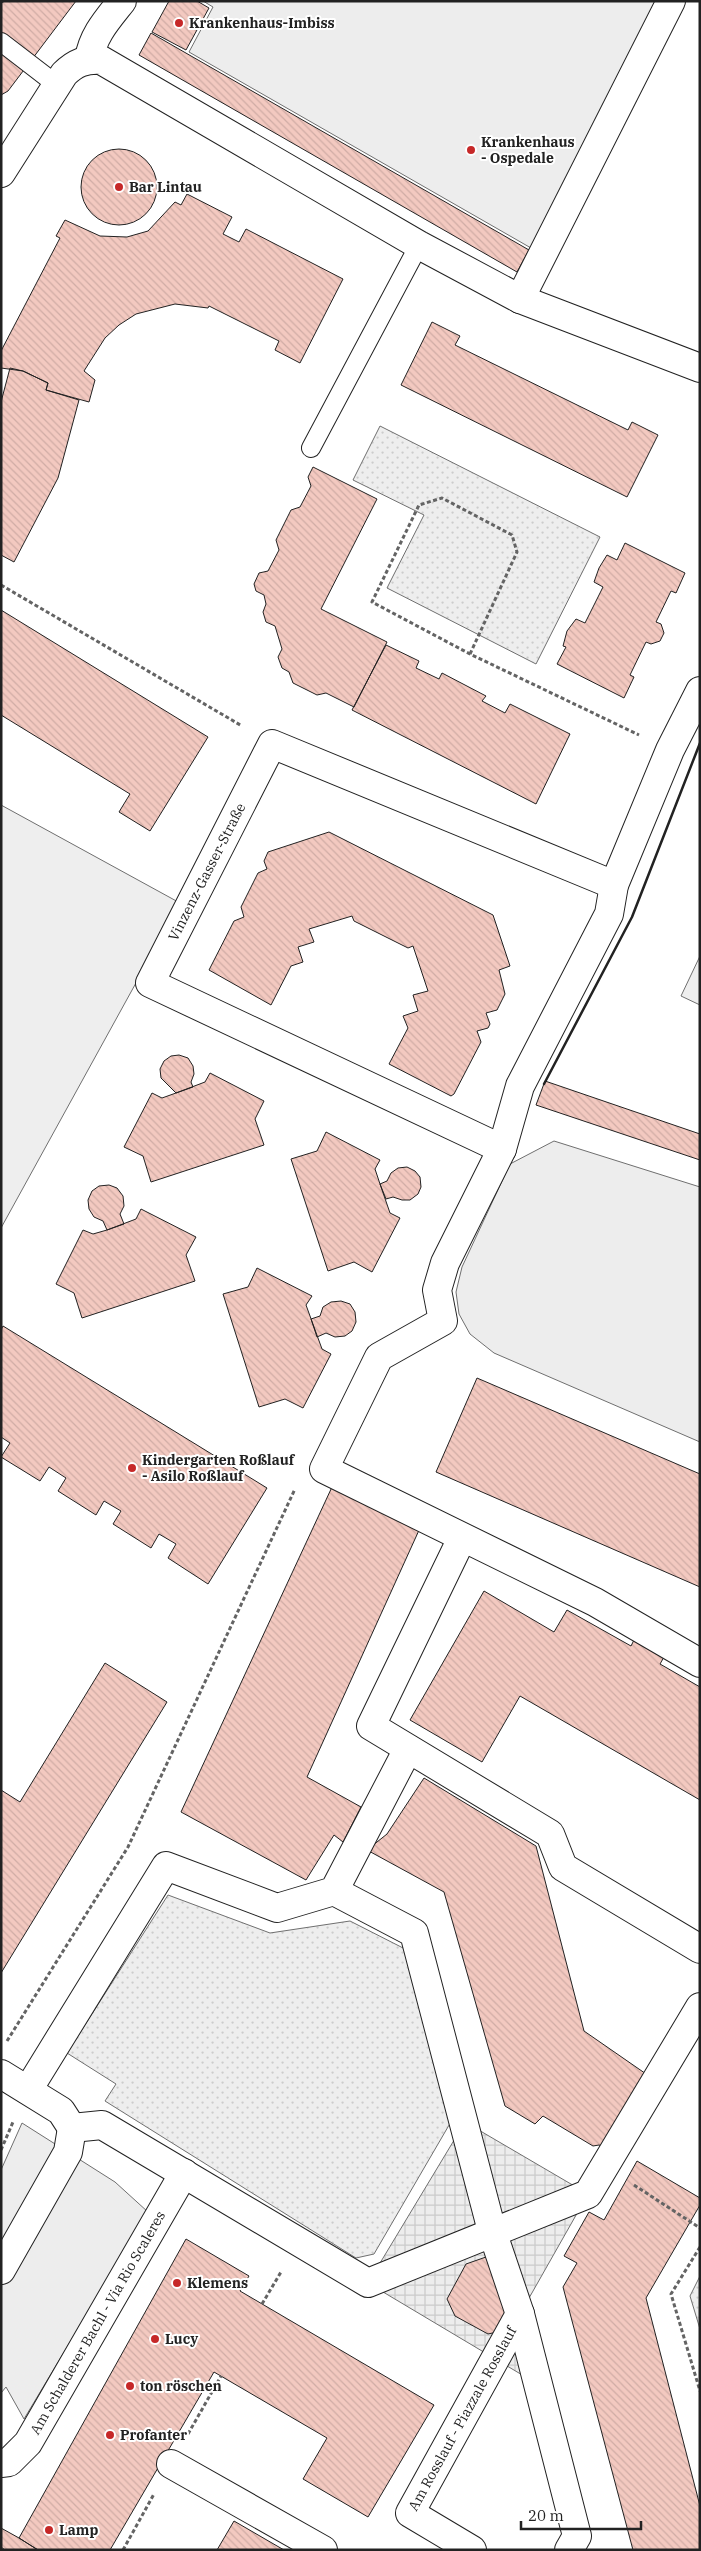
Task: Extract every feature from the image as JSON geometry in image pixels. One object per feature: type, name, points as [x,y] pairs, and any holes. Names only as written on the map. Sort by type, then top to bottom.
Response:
[{"type":"street","points":[[89,59],[91,44],[100,28],[122,1]]},
{"type":"street","points":[[520,299],[671,1]]},
{"type":"street","points":[[1,173],[56,85],[74,65],[89,59],[101,60],[419,245],[520,299],[700,368]]},
{"type":"street","points":[[700,691],[670,750],[614,885],[609,914],[520,1086],[502,1149],[444,1262],[437,1290],[443,1321],[379,1357],[324,1469],[595,1602],[700,1663]]},
{"type":"street","points":[[272,744],[614,885]]},
{"type":"street","name":"Vinzenz-Gasser-Straße","points":[[272,744],[150,983],[502,1149]]},
{"type":"street","points":[[462,1538],[371,1726],[550,1834],[564,1867],[700,1949]]},
{"type":"street","points":[[28,2090],[166,1866],[277,1908],[334,1892],[408,1749]]},
{"type":"street","name":"Am Rosslauf - Piazzale Rosslauf","points":[[334,1892],[414,1933],[492,2231],[520,2314],[578,2536],[569,2550]]},
{"type":"street","points":[[72,2128],[102,2125],[368,2283],[492,2231],[588,2194],[700,2007]]},
{"type":"street","points":[[1,2074],[61,2111],[72,2128],[68,2152],[1,2270]]},
{"type":"street","name":"Am Schalderer Bachl - Via Rio Scaleres","points":[[1,2462],[10,2462],[28,2444],[184,2174]]},
{"type":"street","name":"Am Rosslauf - Piazzale Rosslauf","points":[[472,2550],[410,2513],[520,2314]]},
{"type":"street","points":[[171,2464],[323,2550]]},
{"type":"lane","points":[[1,42],[56,85]]},
{"type":"lane","points":[[311,448],[419,245]]},
{"type":"path","points":[[470,654],[517,552],[512,535],[442,498],[419,505],[372,602],[470,654],[670,750]]},
{"type":"path","points":[[1,585],[272,744]]},
{"type":"path","points":[[1,2049],[128,1847],[301,1476],[324,1469]]},
{"type":"path","points":[[604,2166],[700,2228]]},
{"type":"path","points":[[700,2247],[671,2294],[700,2391]]},
{"type":"shaded area","name":"Krankenhaus - Ospedale","points":[[203,1],[660,1],[531,248],[189,52],[213,7]]},
{"type":"shaded area","points":[[380,426],[600,537],[536,664],[387,588],[424,515],[353,480]]},
{"type":"shaded area","points":[[1,805],[180,903],[1,1228]]},
{"type":"shaded area","points":[[700,956],[700,1005],[681,996]]},
{"type":"shaded area","points":[[554,1141],[700,1187],[700,1442],[494,1353],[470,1334],[459,1314],[456,1292],[462,1267],[510,1164]]},
{"type":"shaded area","points":[[168,1895],[270,1933],[350,1921],[407,1950],[452,2120],[374,2254],[356,2258],[105,2101],[116,2084],[67,2053]]},
{"type":"shaded area","points":[[465,2122],[588,2194],[520,2314],[539,2385],[368,2283]]},
{"type":"shaded area","points":[[22,2123],[115,2182],[148,2212],[24,2419],[6,2387],[1,2393],[1,2170]]},
{"type":"shaded area","points":[[700,2276],[700,2329],[690,2296]]},
{"type":"building","points":[[5,1],[76,1],[8,91],[1,95],[1,3]]},
{"type":"building","points":[[169,1],[197,1],[209,8],[186,50],[152,32]]},
{"type":"building","points":[[151,33],[529,250],[517,272],[139,55]]},
{"type":"building","name":"Bar Lintau","points":[[119,149],[134,152],[146,160],[154,172],[157,187],[154,202],[146,214],[134,222],[119,225],[104,222],[92,214],[84,202],[81,187],[84,172],[92,160],[104,152]]},
{"type":"building","points":[[187,194],[232,217],[223,234],[239,242],[246,229],[343,279],[300,363],[275,350],[279,341],[209,306],[208,308],[175,304],[136,314],[119,325],[105,338],[84,371],[95,380],[89,402],[46,390],[48,383],[23,371],[1,368],[1,351],[60,238],[56,236],[65,220],[100,236],[127,237],[148,231],[175,202],[181,205]]},
{"type":"building","points":[[432,322],[460,336],[455,345],[628,430],[632,422],[658,435],[627,497],[401,385]]},
{"type":"building","points":[[10,368],[23,371],[48,383],[46,390],[79,400],[58,478],[14,562],[1,555],[1,402]]},
{"type":"building","points":[[313,467],[377,499],[321,609],[387,642],[354,707],[326,693],[317,695],[293,683],[289,672],[282,668],[278,657],[282,649],[275,626],[266,622],[263,612],[266,604],[264,595],[256,591],[254,584],[259,573],[268,571],[279,550],[276,540],[291,510],[300,507],[311,486],[308,477]]},
{"type":"building","points":[[625,543],[685,573],[676,593],[671,591],[656,622],[661,624],[664,633],[660,641],[651,644],[646,642],[630,675],[634,677],[624,698],[557,664],[566,647],[563,646],[567,631],[576,619],[585,623],[603,587],[594,582],[599,568],[607,555],[617,560]]},
{"type":"building","points":[[1,610],[208,737],[150,831],[119,812],[130,794],[1,715]]},
{"type":"building","points":[[386,645],[419,661],[416,668],[439,679],[442,673],[486,696],[482,701],[505,713],[510,704],[570,734],[536,804],[352,710]]},
{"type":"building","points":[[329,832],[493,915],[510,966],[499,970],[505,994],[497,1010],[486,1013],[490,1024],[488,1028],[477,1031],[481,1042],[454,1094],[451,1096],[389,1064],[408,1028],[403,1016],[418,1011],[413,995],[428,991],[413,946],[408,948],[354,921],[352,916],[309,929],[314,942],[298,947],[303,962],[291,966],[271,1005],[209,970],[234,921],[244,917],[241,907],[258,873],[267,869],[264,861],[268,852]]},
{"type":"building","points":[[179,1055],[188,1058],[193,1066],[194,1074],[191,1082],[193,1087],[176,1093],[161,1078],[160,1069],[164,1061],[171,1056]]},
{"type":"building","points":[[210,1073],[264,1101],[255,1119],[264,1145],[151,1182],[143,1156],[124,1147],[152,1093],[162,1098],[205,1082]]},
{"type":"building","points":[[545,1081],[700,1134],[700,1160],[536,1105]]},
{"type":"building","points":[[326,1132],[380,1160],[375,1169],[390,1213],[400,1218],[372,1272],[354,1262],[328,1271],[291,1159],[317,1151]]},
{"type":"building","points":[[407,1167],[415,1171],[420,1177],[421,1187],[418,1194],[410,1200],[393,1197],[386,1199],[380,1184],[387,1181],[391,1173],[398,1168]]},
{"type":"building","points":[[109,1185],[117,1188],[123,1196],[124,1206],[120,1214],[124,1224],[107,1230],[103,1221],[94,1217],[89,1209],[88,1200],[92,1191],[99,1186]]},
{"type":"building","points":[[141,1209],[196,1237],[186,1255],[195,1281],[82,1318],[74,1293],[56,1284],[83,1230],[93,1234],[107,1230],[136,1219]]},
{"type":"building","points":[[257,1268],[312,1296],[306,1305],[322,1349],[331,1354],[303,1408],[285,1399],[259,1407],[223,1294],[248,1287]]},
{"type":"building","points":[[341,1301],[350,1304],[355,1312],[356,1322],[352,1331],[345,1336],[335,1337],[326,1333],[317,1337],[311,1319],[320,1316],[323,1307],[331,1302]]},
{"type":"building","points":[[3,1326],[267,1488],[208,1584],[168,1558],[176,1544],[159,1534],[151,1548],[113,1524],[121,1511],[104,1501],[96,1515],[58,1491],[66,1478],[49,1467],[40,1481],[1,1457],[10,1443],[1,1437],[1,1330]]},
{"type":"building","points":[[477,1378],[700,1474],[700,1587],[436,1472]]},
{"type":"building","points":[[332,1487],[420,1528],[307,1777],[361,1807],[343,1842],[334,1835],[306,1880],[181,1812]]},
{"type":"building","points":[[484,1591],[554,1632],[567,1610],[631,1646],[634,1640],[664,1657],[660,1664],[700,1687],[700,1800],[520,1696],[482,1762],[410,1720]]},
{"type":"building","points":[[105,1663],[167,1702],[1,1973],[1,1790],[20,1802]]},
{"type":"building","points":[[424,1778],[536,1846],[584,2031],[649,2076],[608,2149],[599,2145],[593,2146],[543,2116],[535,2124],[505,2106],[444,1892],[367,1850],[387,1834]]},
{"type":"building","points":[[637,2161],[700,2198],[700,2205],[646,2298],[700,2506],[700,2550],[633,2550],[563,2287],[577,2263],[564,2256],[589,2212],[604,2220]]},
{"type":"building","points":[[186,2239],[249,2276],[240,2291],[434,2405],[368,2517],[303,2479],[327,2438],[214,2372],[110,2550],[38,2550],[19,2538]]},
{"type":"building","points":[[486,2257],[519,2276],[506,2330],[488,2334],[455,2316],[447,2299],[466,2264]]},
{"type":"building","points":[[234,2521],[284,2550],[217,2550]]},
{"type":"building","points":[[1,2528],[38,2550],[5,2550],[1,2547]]},
{"type":"wall","points":[[544,1084],[632,917],[700,743]]},
{"type":"place","name":"Krankenhaus-Imbiss","points":[[179,23]]},
{"type":"place","name":"Krankenhaus - Ospedale","points":[[471,150]]},
{"type":"place","name":"Bar Lintau","points":[[119,187]]},
{"type":"place","name":"Kindergarten Roßlauf - Asilo Roßlauf","points":[[132,1468]]},
{"type":"place","name":"Klemens","points":[[177,2283]]},
{"type":"place","name":"Lucy","points":[[155,2339]]},
{"type":"place","name":"ton röschen","points":[[130,2386]]},
{"type":"place","name":"Profanter","points":[[110,2435]]},
{"type":"place","name":"Lamp","points":[[49,2530]]}]
